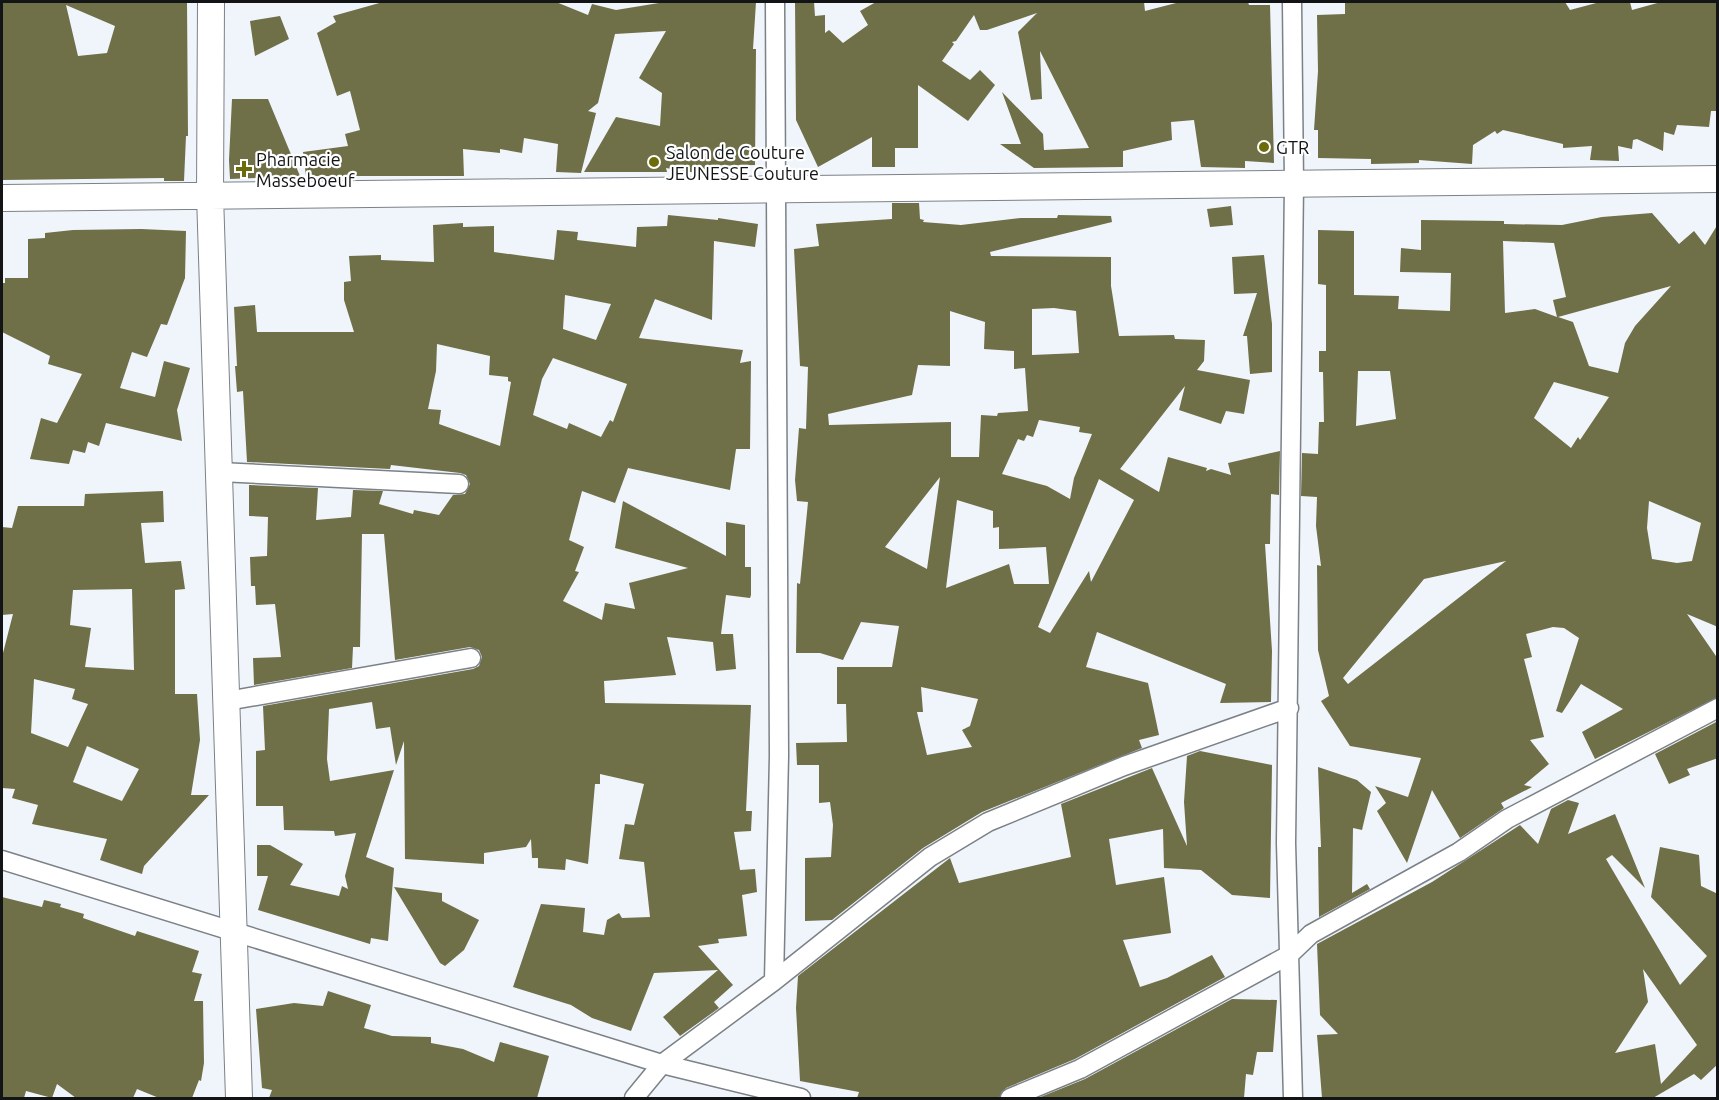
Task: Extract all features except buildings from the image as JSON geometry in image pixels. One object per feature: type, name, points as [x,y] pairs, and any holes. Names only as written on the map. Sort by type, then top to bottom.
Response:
[{"type":"main road","points":[[211,2],[210,195],[239,1098]]},
{"type":"main road","points":[[2,198],[1718,179]]},
{"type":"street","points":[[774,981],[779,756],[775,2]]},
{"type":"street","points":[[1292,2],[1294,184],[1286,843],[1293,1098]]},
{"type":"street","points":[[220,472],[459,484]]},
{"type":"street","points":[[227,701],[471,658]]},
{"type":"street","points":[[634,1098],[662,1064],[774,981],[930,857],[988,822],[1124,765],[1288,708]]},
{"type":"street","points":[[1010,1098],[1080,1069],[1289,955],[1311,934],[1459,852],[1507,819],[1718,708]]},
{"type":"street","points":[[2,860],[662,1064],[801,1098]]},
{"type":"place","name":"GTR","points":[[1264,147]]},
{"type":"place","name":"Salon de Couture JEUNESSE Couture","points":[[654,162]]},
{"type":"place","name":"Pharmacie Masseboeuf","points":[[244,169]]}]
